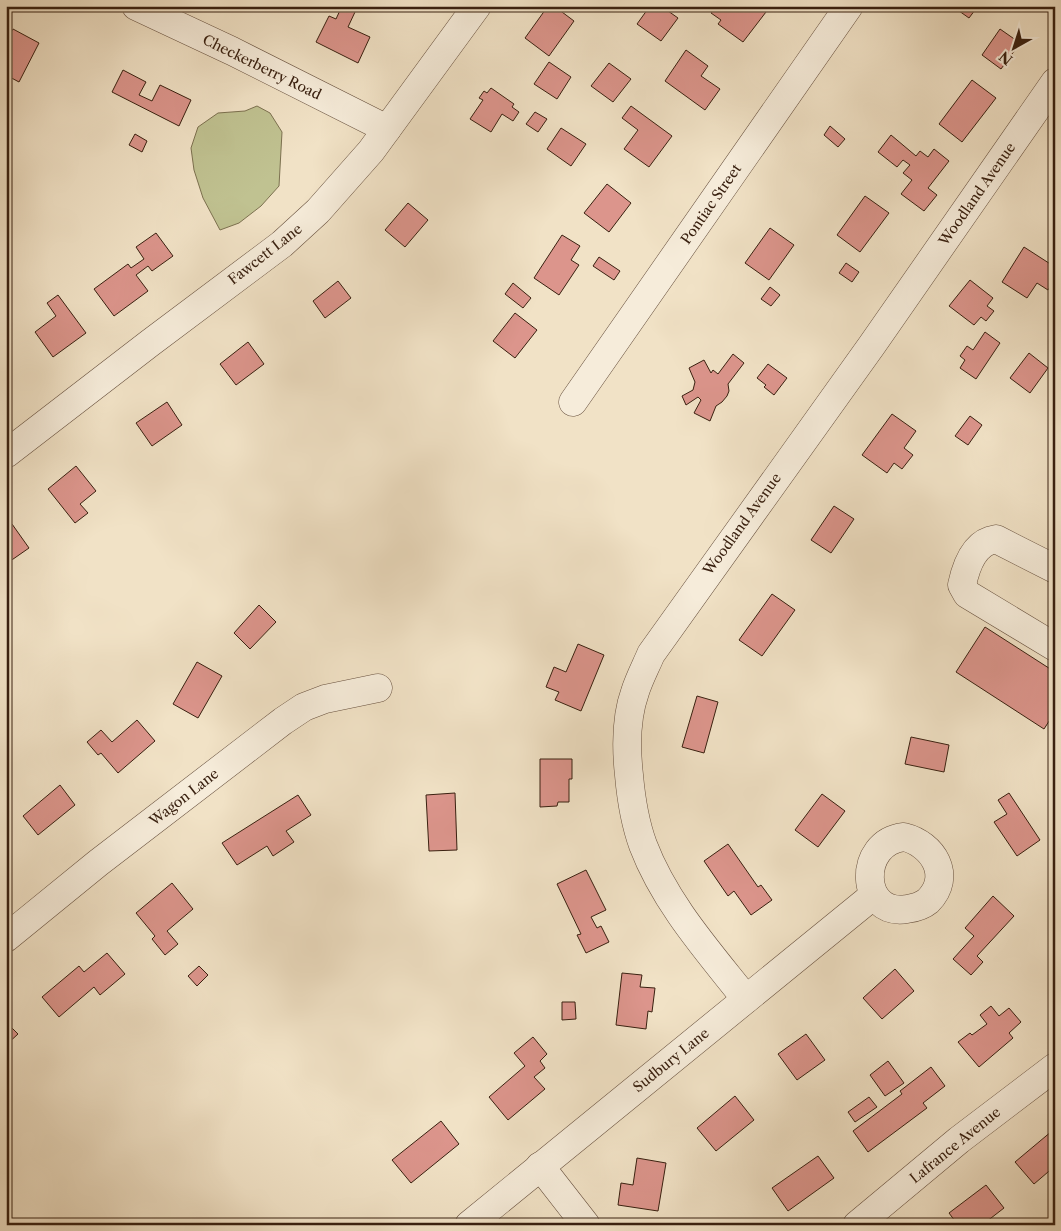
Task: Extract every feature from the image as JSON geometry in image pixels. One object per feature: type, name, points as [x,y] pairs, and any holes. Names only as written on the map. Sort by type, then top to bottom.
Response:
[{"type":"street","name":"Checkerberry Road","points":[[136,6],[232,51],[387,129]]},
{"type":"street","name":"Fawcett Lane","points":[[6,454],[282,244],[318,211],[371,151],[477,6]]},
{"type":"street","name":"Pontiac Street","points":[[573,402],[849,6]]},
{"type":"street","name":"Woodland Avenue","points":[[746,999],[689,926],[658,878],[643,845],[631,796],[626,757],[634,693],[651,654],[872,345],[1055,82]]},
{"type":"street","points":[[1055,569],[996,539],[986,541],[975,552],[965,569],[962,585],[968,594],[1055,647]]},
{"type":"street","name":"Wagon Lane","points":[[6,938],[98,863],[283,720],[304,707],[325,699],[378,688]]},
{"type":"street","name":"Sudbury Lane","points":[[469,1225],[874,895]]},
{"type":"street","name":"Lafrance Avenue","points":[[857,1225],[959,1140],[1055,1067]]},
{"type":"street","points":[[540,1166],[586,1225]]},
{"type":"green space","points":[[257,106],[270,113],[282,132],[279,186],[261,206],[239,223],[220,230],[203,198],[194,170],[191,148],[198,127],[218,113],[245,111]]},
{"type":"building","points":[[342,6],[355,12],[348,27],[370,37],[358,63],[316,42],[329,16],[336,19]]},
{"type":"building","points":[[548,6],[554,6],[574,21],[549,56],[525,38]]},
{"type":"building","points":[[650,6],[661,6],[678,18],[661,41],[637,24]]},
{"type":"building","points":[[716,6],[758,6],[766,12],[743,42],[718,24],[721,20],[711,13]]},
{"type":"building","points":[[952,6],[978,6],[969,18]]},
{"type":"building","points":[[13,29],[39,43],[19,82],[6,75],[6,41]]},
{"type":"building","points":[[1000,29],[1020,43],[1001,69],[982,55]]},
{"type":"building","points":[[686,50],[708,66],[701,76],[720,89],[705,110],[665,81]]},
{"type":"building","points":[[549,62],[571,77],[557,99],[534,84]]},
{"type":"building","points":[[609,63],[631,79],[613,102],[591,86]]},
{"type":"building","points":[[123,70],[146,82],[139,95],[152,101],[160,85],[191,100],[179,126],[112,92]]},
{"type":"building","points":[[972,80],[996,98],[962,142],[939,124]]},
{"type":"building","points":[[491,88],[514,104],[512,107],[519,112],[513,121],[502,114],[491,132],[470,119],[483,100],[479,98],[484,91],[487,93]]},
{"type":"building","points":[[631,106],[672,136],[649,167],[624,149],[638,130],[622,118]]},
{"type":"building","points":[[535,112],[547,119],[538,132],[526,124]]},
{"type":"building","points":[[830,126],[845,139],[838,147],[824,135]]},
{"type":"building","points":[[561,128],[586,144],[571,166],[547,149]]},
{"type":"building","points":[[135,134],[147,141],[142,152],[129,145]]},
{"type":"building","points":[[891,135],[916,156],[920,151],[928,157],[934,149],[949,161],[928,188],[937,195],[924,211],[901,194],[912,180],[903,173],[910,165],[903,160],[897,167],[878,152]]},
{"type":"building","points":[[607,184],[631,203],[609,232],[584,213]]},
{"type":"building","points":[[865,196],[889,213],[860,252],[837,235]]},
{"type":"building","points":[[408,203],[428,220],[405,247],[385,230]]},
{"type":"building","points":[[770,228],[794,245],[769,280],[745,263]]},
{"type":"building","points":[[156,233],[173,256],[152,271],[148,266],[136,275],[148,291],[114,316],[94,289],[128,264],[131,268],[144,259],[136,247]]},
{"type":"building","points":[[562,235],[580,246],[571,260],[579,265],[559,295],[534,278]]},
{"type":"building","points":[[1024,247],[1055,267],[1055,279],[1048,290],[1037,283],[1027,298],[1002,282]]},
{"type":"building","points":[[599,257],[620,271],[614,280],[593,266]]},
{"type":"building","points":[[846,263],[859,272],[852,282],[839,273]]},
{"type":"building","points":[[970,280],[993,298],[987,306],[994,311],[986,321],[981,317],[974,325],[949,306]]},
{"type":"building","points":[[338,281],[351,298],[325,318],[313,301]]},
{"type":"building","points":[[513,283],[531,298],[523,308],[505,294]]},
{"type":"building","points":[[770,287],[780,295],[771,306],[761,299]]},
{"type":"building","points":[[58,295],[86,333],[53,357],[35,332],[56,316],[47,303]]},
{"type":"building","points":[[515,313],[537,330],[515,358],[493,341]]},
{"type":"building","points":[[985,332],[1000,343],[976,379],[960,368],[965,360],[960,356],[967,346],[973,350]]},
{"type":"building","points":[[248,342],[264,364],[236,385],[220,364]]},
{"type":"building","points":[[1029,353],[1048,368],[1030,393],[1010,378]]},
{"type":"building","points":[[733,354],[744,363],[728,384],[729,391],[727,396],[716,406],[710,421],[694,413],[701,400],[698,397],[686,405],[682,396],[693,390],[695,382],[689,368],[704,360],[711,373],[713,370],[718,374]]},
{"type":"building","points":[[768,364],[787,378],[774,395],[757,378]]},
{"type":"building","points":[[167,402],[182,425],[152,446],[136,423]]},
{"type":"building","points":[[892,414],[916,431],[904,448],[913,455],[902,469],[894,463],[887,473],[862,455]]},
{"type":"building","points":[[970,416],[982,425],[968,445],[955,436]]},
{"type":"building","points":[[76,466],[96,491],[80,504],[88,513],[75,523],[48,489]]},
{"type":"building","points":[[834,506],[854,519],[831,553],[811,540]]},
{"type":"building","points":[[12,524],[29,548],[6,564],[6,528]]},
{"type":"building","points":[[772,594],[795,610],[762,656],[739,640]]},
{"type":"building","points":[[259,605],[276,622],[250,649],[234,633]]},
{"type":"building","points":[[985,627],[1055,672],[1055,712],[1044,729],[956,672]]},
{"type":"building","points":[[578,644],[604,655],[581,711],[555,700],[559,692],[546,687],[554,667],[566,672]]},
{"type":"building","points":[[197,662],[222,676],[198,718],[173,704]]},
{"type":"building","points":[[697,696],[718,702],[704,753],[682,747]]},
{"type":"building","points":[[137,720],[155,741],[118,773],[101,753],[98,755],[87,742],[101,730],[112,742]]},
{"type":"building","points":[[911,737],[949,745],[944,772],[905,764]]},
{"type":"building","points":[[540,759],[572,759],[572,779],[569,779],[569,802],[558,802],[557,806],[540,807]]},
{"type":"building","points":[[60,785],[75,805],[38,835],[23,816]]},
{"type":"building","points":[[455,793],[457,850],[429,851],[426,795]]},
{"type":"building","points":[[1009,793],[1040,840],[1017,856],[994,822],[1007,814],[998,800]]},
{"type":"building","points":[[822,794],[845,811],[818,847],[795,830]]},
{"type":"building","points":[[298,795],[311,815],[286,831],[294,842],[273,856],[267,846],[237,865],[222,843]]},
{"type":"building","points":[[728,844],[758,887],[761,885],[772,900],[751,915],[734,891],[728,896],[704,861]]},
{"type":"building","points":[[586,870],[606,910],[591,917],[597,928],[601,926],[609,942],[586,953],[577,935],[581,934],[557,884]]},
{"type":"building","points":[[172,883],[193,909],[167,931],[178,944],[165,955],[152,939],[155,936],[136,913]]},
{"type":"building","points":[[993,896],[1014,916],[977,956],[983,962],[971,975],[953,959],[974,936],[965,928]]},
{"type":"building","points":[[107,953],[125,974],[100,995],[94,987],[59,1017],[42,997],[79,966],[84,972]]},
{"type":"building","points":[[199,966],[208,975],[197,986],[188,976]]},
{"type":"building","points":[[895,969],[914,991],[882,1019],[863,998]]},
{"type":"building","points":[[622,973],[642,975],[640,987],[655,988],[652,1012],[648,1011],[646,1029],[616,1025]]},
{"type":"building","points":[[562,1002],[575,1002],[576,1019],[562,1020]]},
{"type":"building","points":[[991,1006],[999,1016],[1009,1008],[1021,1022],[1009,1033],[1013,1038],[979,1067],[958,1042],[987,1024],[980,1015]]},
{"type":"building","points":[[6,1022],[18,1034],[6,1045]]},
{"type":"building","points":[[806,1034],[825,1060],[797,1080],[778,1054]]},
{"type":"building","points":[[533,1037],[547,1054],[540,1061],[545,1068],[534,1077],[545,1089],[508,1120],[489,1097],[525,1066],[514,1053]]},
{"type":"building","points":[[888,1061],[904,1083],[885,1096],[870,1075]]},
{"type":"building","points":[[931,1067],[945,1086],[923,1103],[927,1108],[868,1152],[853,1131],[902,1094],[900,1091]]},
{"type":"building","points":[[735,1096],[754,1120],[716,1151],[697,1128]]},
{"type":"building","points":[[869,1097],[877,1107],[855,1122],[848,1112]]},
{"type":"building","points":[[441,1121],[459,1144],[411,1183],[392,1160]]},
{"type":"building","points":[[1052,1131],[1055,1134],[1055,1166],[1034,1184],[1015,1162]]},
{"type":"building","points":[[818,1156],[834,1178],[788,1211],[772,1188]]},
{"type":"building","points":[[637,1158],[666,1163],[658,1211],[618,1205],[621,1183],[633,1185]]},
{"type":"building","points":[[986,1185],[1004,1208],[982,1225],[958,1225],[949,1213]]}]
